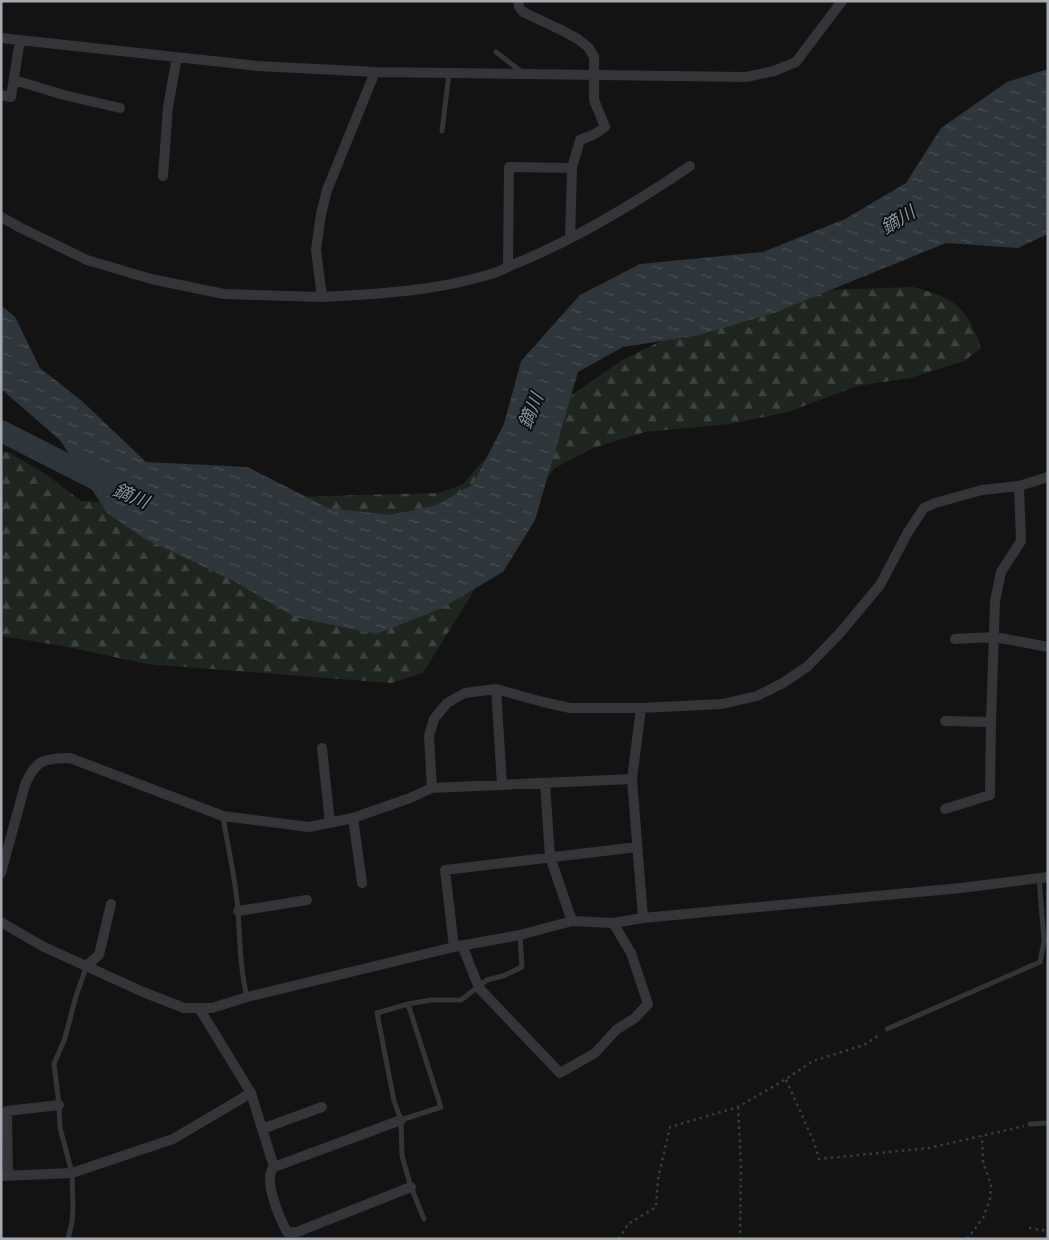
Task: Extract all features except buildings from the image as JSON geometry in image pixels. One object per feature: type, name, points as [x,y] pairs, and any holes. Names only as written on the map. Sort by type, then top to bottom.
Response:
[{"type":"street","points":[[518,1],[519,7],[524,12],[565,32],[589,48],[594,57],[594,100],[604,127],[595,134],[580,140],[572,168],[570,238]]},
{"type":"street","points":[[1,38],[258,66],[375,72],[746,77],[774,71],[796,62],[842,1]]},
{"type":"street","points":[[1,95],[11,97],[20,40]]},
{"type":"street","points":[[163,176],[168,107],[177,57]]},
{"type":"street","points":[[322,297],[316,250],[321,214],[327,190],[375,72]]},
{"type":"street","points":[[14,80],[64,95],[120,108]]},
{"type":"street","points":[[1,216],[21,228],[88,260],[151,279],[224,294],[322,297],[382,294],[439,287],[492,274],[570,238],[656,189],[690,166]]},
{"type":"street","points":[[508,267],[509,167],[572,168]]},
{"type":"street","points":[[432,788],[429,736],[434,719],[447,702],[465,693],[496,688],[570,708],[641,708],[722,704],[756,696],[783,683],[808,666],[840,633],[880,585],[908,532],[924,508],[935,503],[982,490],[1019,486],[1048,477]]},
{"type":"street","points":[[945,809],[990,795],[995,601],[1001,572],[1021,541],[1019,486]]},
{"type":"street","points":[[955,640],[995,637],[1048,646]]},
{"type":"street","points":[[496,688],[502,785]]},
{"type":"street","points":[[641,708],[632,779],[643,918]]},
{"type":"street","points":[[945,721],[991,722]]},
{"type":"street","points":[[322,748],[330,823]]},
{"type":"street","points":[[1,873],[31,772],[40,762],[53,759],[70,758],[223,816],[309,827],[354,818],[432,788],[632,779]]},
{"type":"street","points":[[544,783],[550,857],[572,921]]},
{"type":"street","points":[[354,818],[362,883]]},
{"type":"street","points":[[613,923],[631,953],[648,1004],[635,1018],[616,1030],[595,1053],[560,1073],[478,988],[458,946],[445,870],[637,847]]},
{"type":"street","points":[[1,922],[42,946],[88,965],[143,992],[184,1008],[212,1008],[247,997],[458,946],[520,935],[572,921],[613,923],[643,918],[961,888],[1044,878]]},
{"type":"street","points":[[238,910],[307,900]]},
{"type":"street","points":[[88,965],[99,955],[111,904]]},
{"type":"street","points":[[198,1008],[251,1093],[274,1167]]},
{"type":"street","points":[[59,1104],[7,1111],[5,1176],[72,1173],[173,1139],[251,1093]]},
{"type":"street","points":[[262,1129],[322,1108]]},
{"type":"street","points":[[401,1120],[274,1167],[270,1170],[268,1180],[282,1223],[287,1232],[297,1232],[411,1187]]},
{"type":"lane","points":[[496,52],[524,74]]},
{"type":"lane","points":[[442,131],[449,73]]},
{"type":"lane","points":[[223,816],[238,910],[242,976],[247,997]]},
{"type":"lane","points":[[887,1029],[1040,962],[1044,941],[1044,878]]},
{"type":"lane","points":[[424,1219],[411,1187],[402,1156],[401,1120],[394,1101],[377,1013],[431,1000],[461,1000],[487,980],[503,976],[522,967],[520,935]]},
{"type":"lane","points":[[68,1239],[73,1208],[72,1173],[60,1128],[54,1064],[88,965]]},
{"type":"lane","points":[[401,1120],[441,1107],[408,1004]]},
{"type":"lane","points":[[1030,1124],[1048,1123]]},
{"type":"path","points":[[619,1239],[628,1224],[656,1207],[658,1179],[670,1127],[738,1107],[813,1061],[864,1045],[887,1029]]},
{"type":"path","points":[[786,1079],[814,1142],[819,1159],[930,1148],[1030,1124]]},
{"type":"path","points":[[738,1107],[742,1164],[740,1239]]},
{"type":"path","points":[[967,1239],[983,1218],[990,1199],[991,1184],[983,1162],[982,1136]]},
{"type":"path","points":[[1029,1228],[1048,1231]]},
{"type":"green space","points":[[913,287],[939,295],[957,306],[970,322],[981,348],[964,361],[910,378],[857,386],[788,412],[730,424],[645,432],[593,448],[555,468],[526,503],[423,673],[391,683],[147,664],[63,646],[1,636],[1,451],[10,453],[47,475],[81,501],[107,502],[438,493],[462,485],[484,460],[570,396],[624,359],[676,334],[796,291]]},
{"type":"water","points":[[1048,69],[1048,234],[1018,248],[946,243],[774,313],[699,335],[623,347],[578,372],[535,520],[503,572],[440,609],[376,634],[295,617],[232,580],[145,539],[107,513],[60,440],[1,389],[1,305],[15,317],[40,368],[83,402],[146,462],[247,467],[328,508],[390,515],[437,505],[473,484],[504,424],[521,361],[580,295],[640,264],[763,252],[845,219],[906,183],[941,128],[1007,82]]},
{"type":"waterway","name":"鏑川","points":[[1,431],[107,485]]}]
